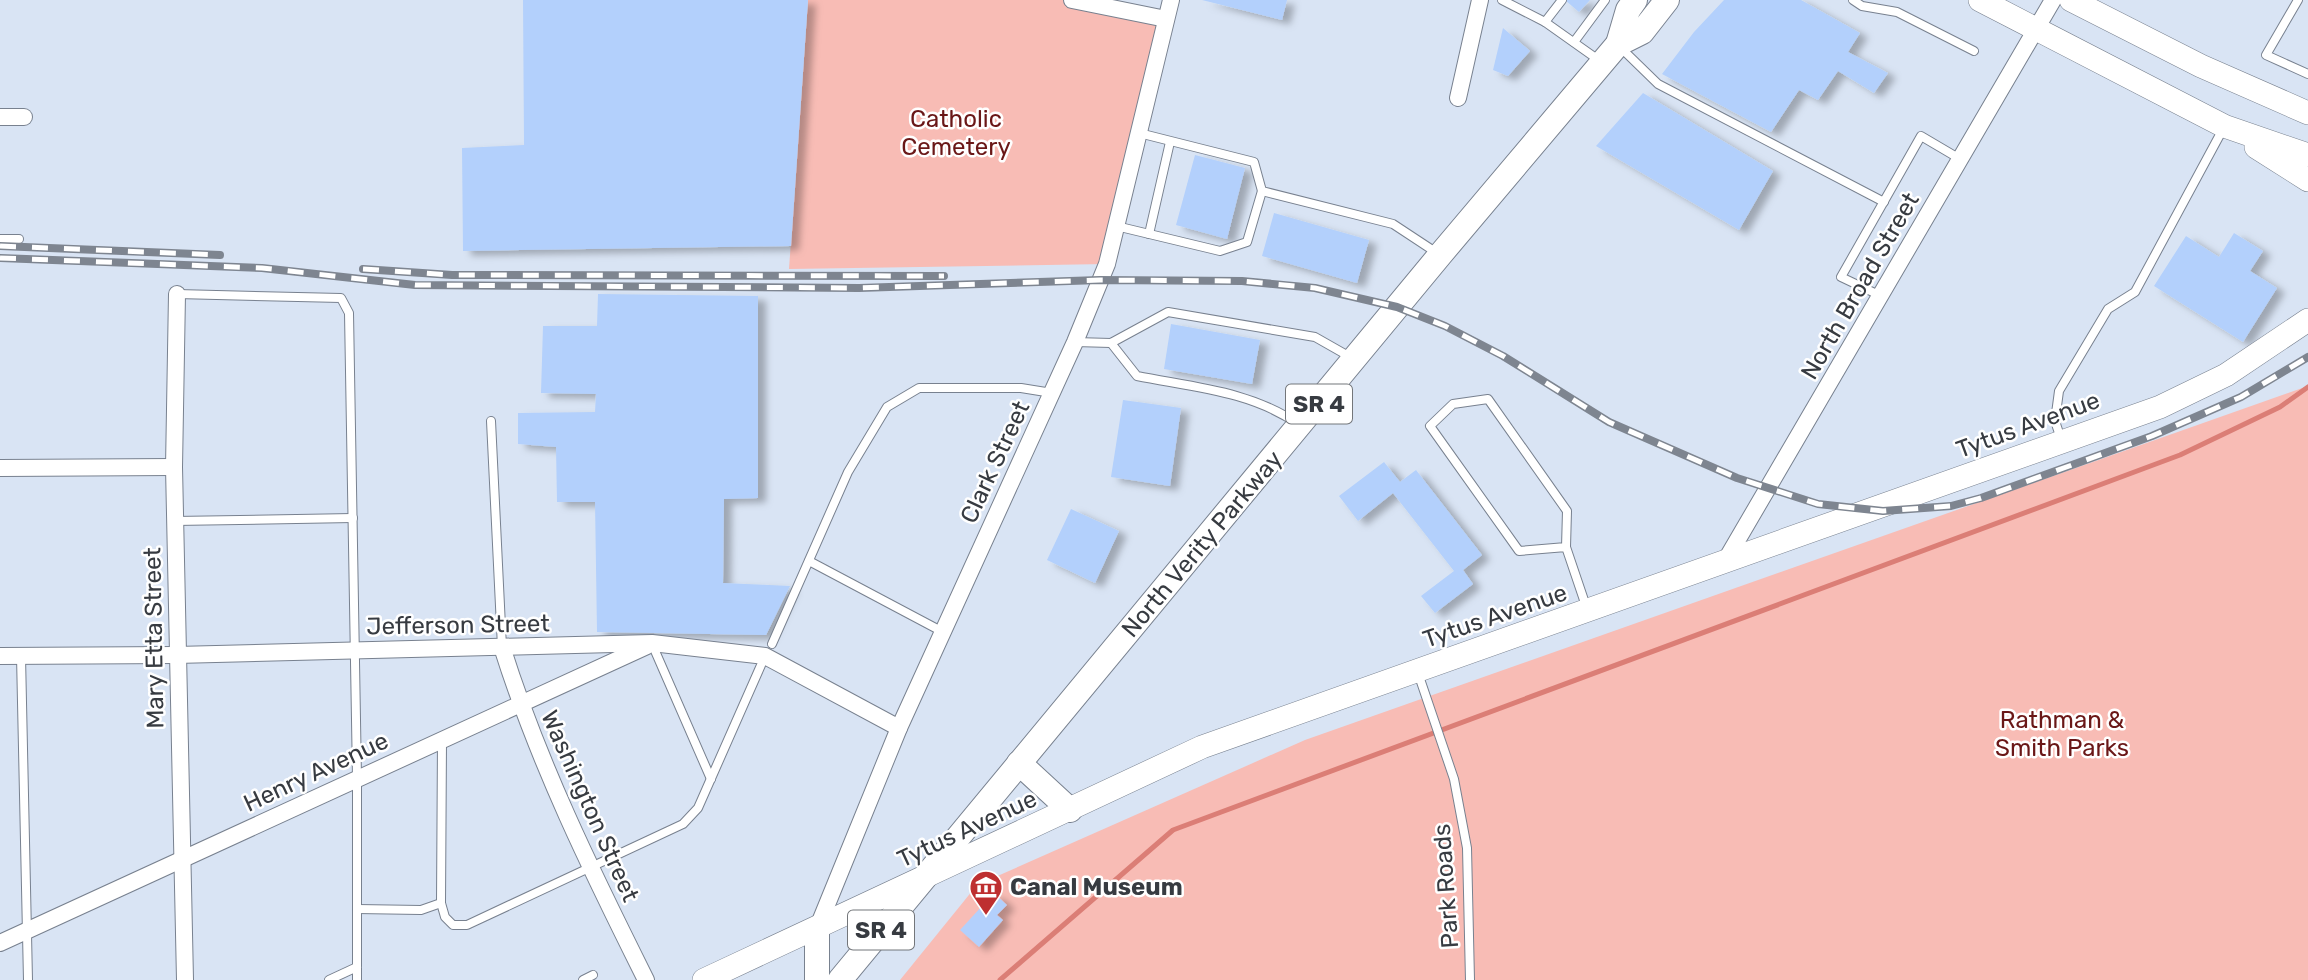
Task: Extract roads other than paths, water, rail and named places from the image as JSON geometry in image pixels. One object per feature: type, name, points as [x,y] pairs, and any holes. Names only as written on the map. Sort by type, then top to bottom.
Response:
[{"type":"main road","name":"North Verity Parkway","points":[[1610,54],[1628,10],[1635,0]]},
{"type":"main road","name":"North Verity Parkway","points":[[840,980],[1440,255],[1610,54],[1642,32],[1667,0]]},
{"type":"main road","points":[[1020,763],[1070,810]]},
{"type":"main road","points":[[817,929],[817,980]]},
{"type":"street","points":[[1072,0],[1166,19]]},
{"type":"street","name":"Clark Street","points":[[817,929],[899,728],[1075,342],[1107,264],[1171,0]]},
{"type":"street","points":[[1458,98],[1480,0]]},
{"type":"street","points":[[1980,0],[2224,126],[2308,180]]},
{"type":"street","name":"North Broad Street","points":[[1723,564],[2053,0]]},
{"type":"street","points":[[2071,0],[2201,66],[2308,113]]},
{"type":"street","points":[[0,117],[24,117]]},
{"type":"street","points":[[2224,126],[2308,155]]},
{"type":"street","name":"Mary Etta Street","points":[[177,294],[174,521],[185,980]]},
{"type":"street","name":"Tytus Avenue","points":[[704,980],[1202,747],[1723,564],[2196,391],[2252,360],[2308,320]]},
{"type":"street","points":[[0,468],[174,467]]},
{"type":"street","name":"Jefferson Street","points":[[0,656],[176,655],[652,643],[768,650],[899,728]]},
{"type":"street","name":"Henry Avenue","points":[[0,943],[652,643]]},
{"type":"street","name":"Washington Street","points":[[502,647],[520,704],[590,867],[646,980]]},
{"type":"lane","points":[[1502,0],[1545,22],[1574,42],[1610,54],[1658,84],[1884,202]]},
{"type":"lane","points":[[1545,22],[1562,0]]},
{"type":"lane","points":[[1574,42],[1605,0]]},
{"type":"lane","points":[[1853,0],[1863,6],[1897,12],[1974,51]]},
{"type":"lane","points":[[2298,0],[2266,55],[2308,74]]},
{"type":"lane","points":[[2061,441],[2055,421],[2059,391],[2108,309],[2135,292],[2224,126]]},
{"type":"lane","points":[[1116,226],[1220,251],[1247,242],[1262,191],[1254,162],[1139,133]]},
{"type":"lane","points":[[1881,296],[1841,277],[1921,136],[1960,159]]},
{"type":"lane","points":[[1149,234],[1170,142]]},
{"type":"lane","points":[[1262,191],[1393,224],[1440,255]]},
{"type":"lane","points":[[0,239],[19,239]]},
{"type":"lane","points":[[177,294],[341,298],[349,313],[356,650],[357,980]]},
{"type":"lane","points":[[1075,342],[1111,343],[1168,312],[1315,337],[1355,360]]},
{"type":"lane","points":[[1111,343],[1137,376],[1250,398],[1274,407],[1301,426]]},
{"type":"lane","points":[[442,740],[441,903],[446,917],[453,925],[467,925],[683,824],[698,808],[848,472],[887,407],[919,388],[1021,388],[1052,393]]},
{"type":"lane","points":[[1566,547],[1519,551],[1430,426],[1453,404],[1488,399],[1567,511],[1566,547],[1588,612]]},
{"type":"lane","points":[[491,421],[502,647]]},
{"type":"lane","points":[[174,521],[353,518]]},
{"type":"lane","points":[[809,561],[943,632]]},
{"type":"lane","points":[[652,643],[711,779]]},
{"type":"lane","points":[[21,656],[28,980]]},
{"type":"lane","name":"Park Roads","points":[[1417,670],[1454,779],[1467,848],[1470,980]]},
{"type":"lane","points":[[357,909],[421,910],[441,903]]},
{"type":"lane","points":[[330,980],[357,967]]},
{"type":"lane","points":[[583,980],[593,975]]},
{"type":"waterway","points":[[1000,980],[1173,830],[2180,455],[2280,407],[2308,387]]},
{"type":"railway","points":[[0,246],[220,255]]},
{"type":"railway","points":[[0,258],[262,268],[415,285],[859,288],[1100,280],[1242,281],[1315,288],[1397,307],[1445,326],[1503,356],[1609,422],[1737,478],[1818,504],[1883,511],[1951,506],[1981,498],[2152,436],[2241,397],[2308,357]]},
{"type":"railway","points":[[363,269],[452,275],[944,276]]},
{"type":"place","name":"Canal Museum","points":[[986,917]]},
{"type":"park label","name":"Catholic Cemetery","points":[[956,133]]},
{"type":"park label","name":"Rathman & Smith Parks","points":[[2062,734]]}]
